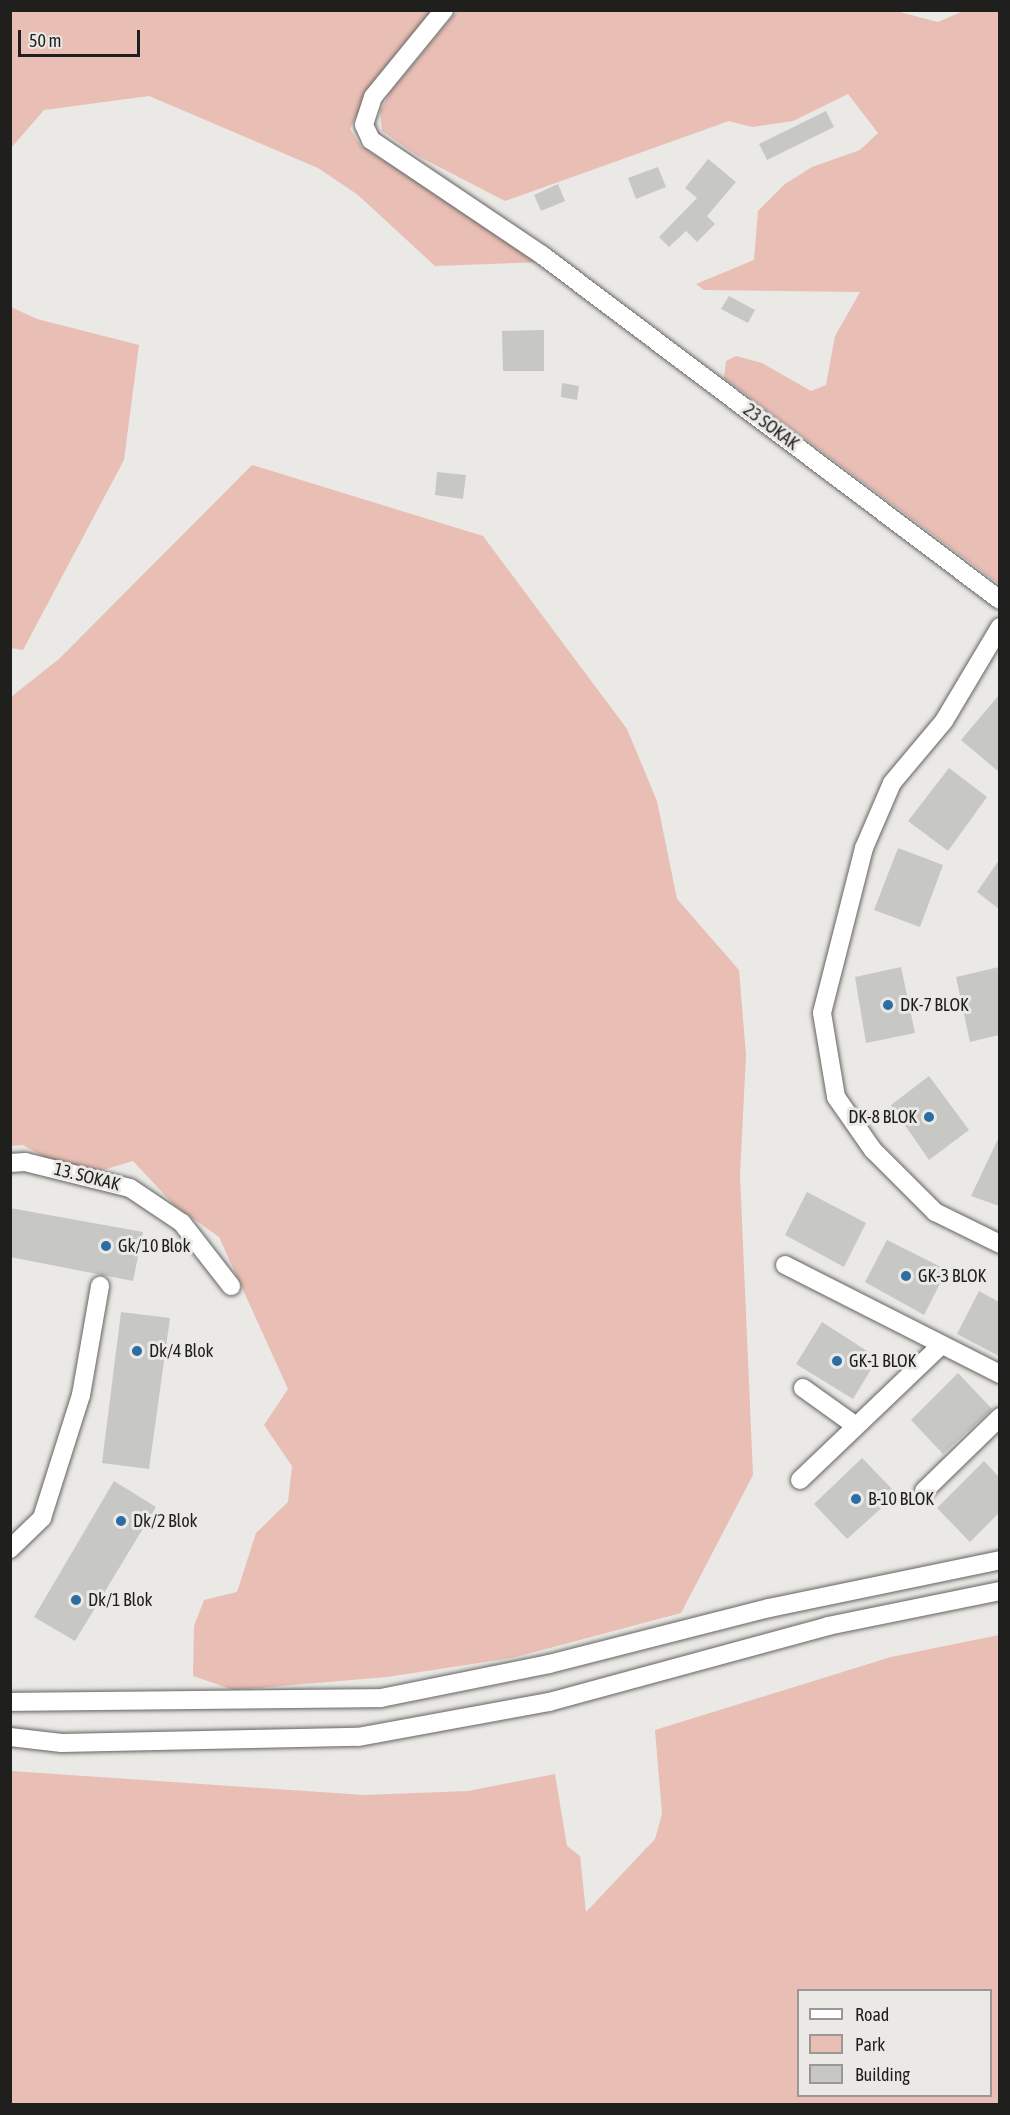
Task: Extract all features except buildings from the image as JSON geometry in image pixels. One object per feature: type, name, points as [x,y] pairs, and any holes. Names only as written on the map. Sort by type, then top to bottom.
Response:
[{"type":"street","name":"23 SOKAK","points":[[444,10],[373,97],[365,112],[366,131],[382,149],[542,255],[999,600]]},
{"type":"street","points":[[999,627],[944,721],[892,783],[864,848],[822,1013],[836,1097],[873,1150],[935,1212],[999,1244]]},
{"type":"street","name":"13. SOKAK","points":[[10,1163],[25,1162],[130,1188],[182,1223],[231,1286]]},
{"type":"street","points":[[785,1265],[940,1346],[999,1374]]},
{"type":"street","points":[[10,1549],[42,1518],[81,1395],[100,1286]]},
{"type":"street","points":[[800,1480],[940,1346]]},
{"type":"street","points":[[803,1388],[856,1426]]},
{"type":"street","points":[[924,1491],[999,1417]]},
{"type":"street","points":[[10,1702],[381,1698],[549,1664],[769,1608],[999,1560]]},
{"type":"street","points":[[10,1737],[62,1743],[358,1737],[549,1702],[828,1626],[999,1591]]},
{"type":"green space","points":[[892,10],[938,22],[963,11],[999,11],[999,584],[724,378],[726,361],[736,356],[762,363],[811,391],[826,385],[835,336],[860,292],[704,290],[696,284],[754,260],[758,211],[785,184],[812,167],[860,150],[878,133],[848,94],[793,121],[752,127],[729,121],[505,201],[418,156],[382,131],[380,111],[391,91],[457,11]]},
{"type":"green space","points":[[11,11],[431,11],[373,82],[350,129],[361,146],[546,262],[435,266],[358,195],[318,168],[149,96],[44,110],[11,148]]},
{"type":"green space","points":[[11,307],[37,319],[139,345],[124,460],[23,650],[10,648]]},
{"type":"green space","points":[[252,465],[483,536],[627,729],[657,801],[677,899],[739,970],[746,1055],[740,1175],[753,1475],[681,1613],[512,1658],[387,1677],[234,1690],[193,1676],[194,1626],[204,1600],[237,1592],[256,1533],[288,1502],[292,1466],[264,1425],[288,1389],[219,1237],[174,1205],[133,1161],[79,1177],[23,1145],[11,1146],[11,697],[59,659]]},
{"type":"green space","points":[[999,1635],[999,2104],[11,2104],[11,1771],[364,1795],[468,1791],[555,1774],[567,1846],[580,1856],[586,1912],[655,1839],[662,1814],[655,1730],[891,1657]]},
{"type":"place","name":"DK-7 BLOK","points":[[888,1005]]},
{"type":"place","name":"DK-8 BLOK","points":[[929,1117]]},
{"type":"place","name":"Gk/10 Blok","points":[[106,1246]]},
{"type":"place","name":"GK-3 BLOK","points":[[906,1276]]},
{"type":"place","name":"Dk/4 Blok","points":[[137,1351]]},
{"type":"place","name":"GK-1 BLOK","points":[[837,1361]]},
{"type":"place","name":"B-10 BLOK","points":[[856,1499]]},
{"type":"place","name":"Dk/2 Blok","points":[[121,1521]]},
{"type":"place","name":"Dk/1 Blok","points":[[76,1600]]}]
